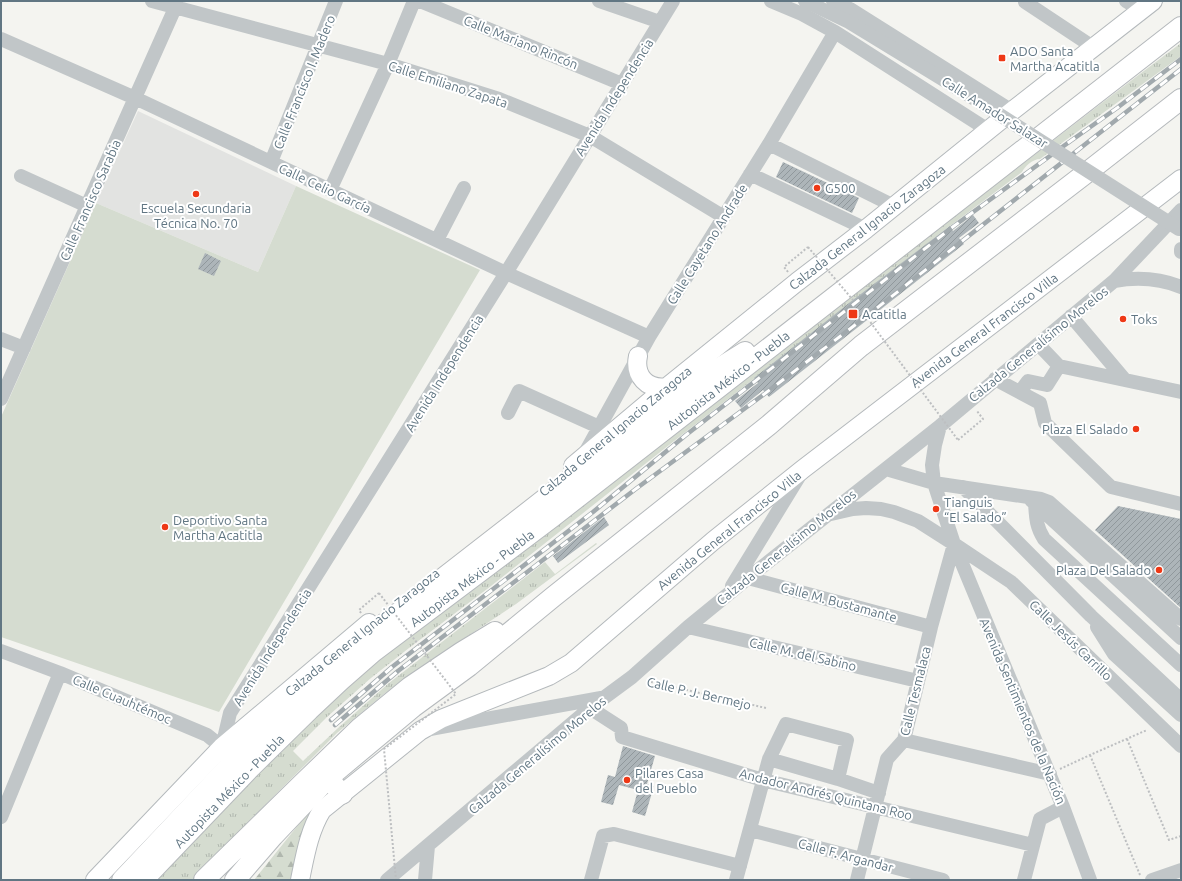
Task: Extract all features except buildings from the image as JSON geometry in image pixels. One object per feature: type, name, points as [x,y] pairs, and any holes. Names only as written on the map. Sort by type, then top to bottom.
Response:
[{"type":"highway","points":[[559,488],[705,377],[825,303],[1181,27]]},
{"type":"highway","points":[[235,880],[273,836],[328,778],[413,707],[469,666],[553,597],[763,430],[861,346],[1181,99]]},
{"type":"highway","name":"Autopista México - Puebla","points":[[143,880],[256,761],[335,685],[373,652],[551,518],[825,303]]},
{"type":"highway","points":[[559,488],[583,458]]},
{"type":"highway","name":"Calzada General Ignacio Zaragoza","points":[[122,880],[228,754],[365,639],[559,488]]},
{"type":"highway","points":[[204,880],[360,728],[410,687],[462,652],[553,597]]},
{"type":"highway","points":[[328,778],[342,794]]},
{"type":"main road","name":"Calzada General Ignacio Zaragoza","points":[[95,880],[369,623],[541,493],[667,386],[1093,48],[1140,4]]},
{"type":"main road","name":"Avenida General Francisco Villa","points":[[300,880],[311,833],[316,819],[322,810],[420,731],[441,719],[549,676],[563,668],[591,646],[713,541],[803,469],[1181,179]]},
{"type":"main road","points":[[638,356],[638,369],[643,379],[647,383],[656,387],[667,386]]},
{"type":"street","name":"Calle Emiliano Zapata","points":[[152,1],[176,4],[388,64],[499,99],[590,136],[724,217]]},
{"type":"street","name":"Calle Francisco I. Madero","points":[[271,162],[336,1]]},
{"type":"street","points":[[330,190],[388,64],[414,1]]},
{"type":"street","name":"Calle Mariano Rincón","points":[[420,1],[622,84]]},
{"type":"street","points":[[599,1],[660,22]]},
{"type":"street","name":"Avenida Independencia","points":[[228,754],[230,713],[506,273],[673,1]]},
{"type":"street","name":"Calle Amador Salazar","points":[[771,1],[802,14],[835,32],[988,130]]},
{"type":"street","name":"Calle Amador Salazar","points":[[805,1],[849,22],[1181,230]]},
{"type":"street","name":"Calle Amador Salazar","points":[[833,1],[853,5],[1012,111]]},
{"type":"street","points":[[1025,2],[1093,48]]},
{"type":"street","name":"Calle Francisco Sarabia","points":[[1,399],[88,206],[176,4]]},
{"type":"street","name":"Calle Cayetano Andrade","points":[[583,458],[649,337],[769,144],[835,32]]},
{"type":"street","name":"Calle Celio García","points":[[1,39],[135,98],[506,273],[649,337]]},
{"type":"street","points":[[769,144],[894,206]]},
{"type":"street","points":[[750,174],[866,229]]},
{"type":"street","points":[[21,176],[88,206]]},
{"type":"street","points":[[437,240],[464,188]]},
{"type":"street","name":"Calzada Generalísimo Morelos","points":[[387,880],[590,708],[632,677],[727,594],[940,426],[1114,281],[1179,217]]},
{"type":"street","points":[[1114,281],[1149,278],[1181,287]]},
{"type":"street","points":[[1071,316],[1125,380]]},
{"type":"street","points":[[1,339],[24,348]]},
{"type":"street","points":[[1038,344],[1059,366],[1181,392]]},
{"type":"street","points":[[1020,392],[1028,381],[1047,385],[1059,366]]},
{"type":"street","points":[[995,379],[1040,403],[1045,423],[1111,487],[1181,504]]},
{"type":"street","points":[[508,413],[519,391],[599,427]]},
{"type":"street","name":"Avenida Sentimientos de la Nación","points":[[940,426],[932,465],[934,483],[954,544],[1050,774],[1090,880]]},
{"type":"street","points":[[727,594],[803,469]]},
{"type":"street","points":[[886,469],[934,483],[1031,500],[1046,500],[1181,619]]},
{"type":"street","points":[[963,487],[1092,616],[1181,700]]},
{"type":"street","points":[[1031,500],[1181,638]]},
{"type":"street","points":[[1031,500],[1038,530],[1044,539],[1181,665]]},
{"type":"street","points":[[826,515],[853,509],[880,509],[894,512],[918,521],[954,544]]},
{"type":"street","name":"Calle Tesmalaca","points":[[857,880],[887,759],[904,740],[931,627],[954,544]]},
{"type":"street","name":"Calle Jesús Carrillo","points":[[954,544],[1011,582],[1181,746]]},
{"type":"street","name":"Calle M. Bustamante","points":[[748,578],[931,627]]},
{"type":"street","points":[[1092,616],[1102,636],[1114,654],[1181,715]]},
{"type":"street","name":"Calle M. del Sabino","points":[[688,627],[918,681]]},
{"type":"street","name":"Calle Cuauhtémoc","points":[[1,651],[60,673],[207,735],[228,754]]},
{"type":"street","points":[[1,817],[60,673]]},
{"type":"street","points":[[420,731],[606,697]]},
{"type":"street","name":"Andador Andrés Quintana Roo","points":[[590,708],[621,728],[622,736],[763,780],[1033,845]]},
{"type":"street","points":[[736,880],[768,760],[786,724],[847,740],[838,779]]},
{"type":"street","points":[[904,740],[1050,774]]},
{"type":"street","points":[[768,760],[838,779],[879,793]]},
{"type":"street","points":[[1024,880],[1040,819],[1063,807]]},
{"type":"street","name":"Calle F. Argandar","points":[[750,830],[943,880]]},
{"type":"street","points":[[591,880],[603,836],[614,834],[740,866]]},
{"type":"street","points":[[425,880],[428,846]]},
{"type":"street","points":[[1152,880],[1181,870]]},
{"type":"path","points":[[784,267],[808,247],[853,300]]},
{"type":"path","points":[[868,320],[958,440],[983,419]]},
{"type":"path","points":[[358,610],[379,594],[456,694],[384,749],[396,880]]},
{"type":"path","name":"Calle P. J. Bermejo","points":[[632,677],[766,708]]},
{"type":"path","points":[[1050,774],[1160,725]]},
{"type":"path","points":[[1126,739],[1169,840],[1181,836]]},
{"type":"path","points":[[1090,755],[1142,880]]},
{"type":"shaded area","name":"Escuela Secundaria Técnica No. 70","points":[[138,111],[296,186],[258,272],[96,203]]},
{"type":"green space","points":[[1181,43],[1181,56],[1040,159],[1030,163],[1022,172],[950,226],[491,586],[371,678],[327,717],[293,751],[303,761],[389,683],[545,562],[555,574],[596,543],[597,544],[516,604],[409,675],[337,733],[247,823],[259,834],[216,880],[130,880],[353,681],[393,649],[946,222]]},
{"type":"green space","name":"Deportivo Santa Martha Acatitla","points":[[296,186],[480,270],[219,712],[1,637],[1,417],[96,203],[258,272]]},
{"type":"green space","points":[[312,809],[313,810],[303,829],[290,880],[254,880],[299,824]]},
{"type":"railway","points":[[331,720],[392,667],[593,512],[686,435],[954,226],[1117,108],[1181,59]]},
{"type":"railway","points":[[335,725],[398,671],[637,488],[863,319],[1181,69]]},
{"type":"place","name":"ADO Santa Martha Acatitla","points":[[1002,58]]},
{"type":"place","name":"G500","points":[[817,188]]},
{"type":"place","name":"Escuela Secundaria Técnica No. 70","points":[[196,194]]},
{"type":"place","name":"Acatitla","points":[[853,314]]},
{"type":"place","name":"Toks","points":[[1123,319]]},
{"type":"place","name":"Plaza El Salado","points":[[1136,429]]},
{"type":"place","name":"Tianguis “El Salado”","points":[[936,509]]},
{"type":"place","name":"Deportivo Santa Martha Acatitla","points":[[165,527]]},
{"type":"place","name":"Plaza Del Salado","points":[[1159,570]]},
{"type":"place","name":"Pilares Casa del Pueblo","points":[[627,780]]}]
